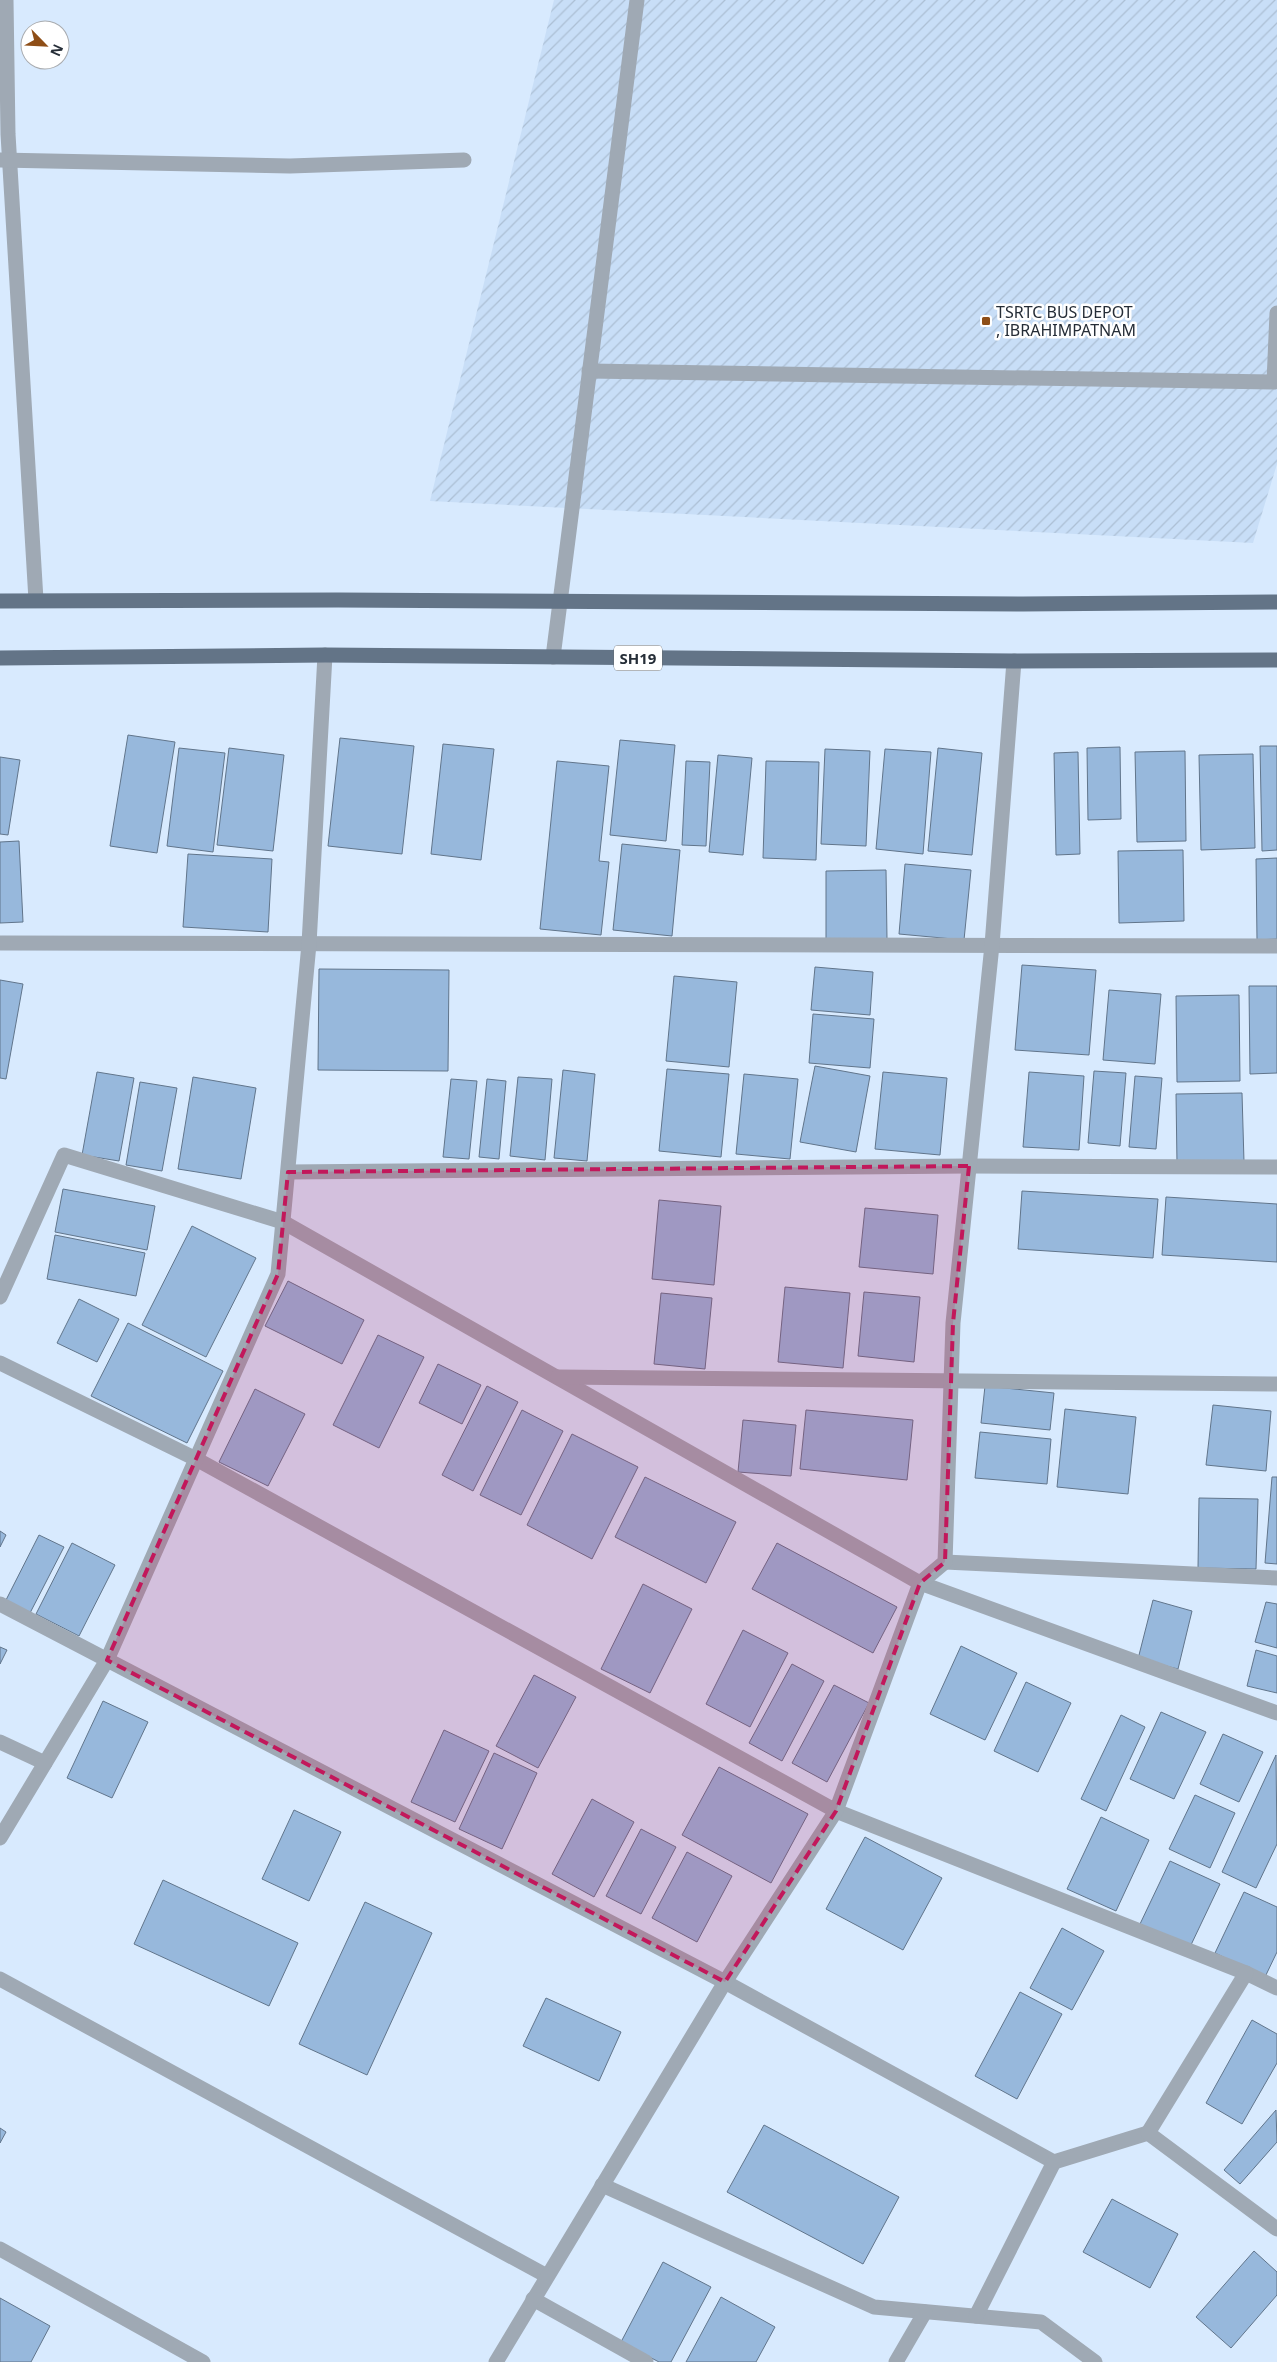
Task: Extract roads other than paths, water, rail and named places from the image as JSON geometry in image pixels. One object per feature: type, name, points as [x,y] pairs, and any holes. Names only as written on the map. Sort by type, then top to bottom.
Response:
[{"type":"main road","points":[[0,601],[560,601],[1014,604],[1277,602]]},
{"type":"main road","name":"SH19","points":[[0,658],[324,655],[1014,661],[1277,660]]},
{"type":"street","points":[[6,0],[5,160],[36,600]]},
{"type":"street","points":[[553,657],[637,0]]},
{"type":"street","points":[[5,160],[290,166],[464,160]]},
{"type":"street","points":[[589,371],[1274,382],[1277,313]]},
{"type":"street","points":[[0,1838],[108,1660],[278,1274],[309,944],[324,655]]},
{"type":"street","points":[[945,1562],[953,1323],[992,945],[1014,661]]},
{"type":"street","points":[[0,943],[1277,946]]},
{"type":"street","points":[[0,1297],[64,1155],[283,1222],[920,1584],[1277,1713]]},
{"type":"street","points":[[288,1172],[969,1166],[1277,1168]]},
{"type":"street","points":[[0,1363],[196,1459],[836,1811],[1246,1973],[1277,1988]]},
{"type":"street","points":[[556,1378],[1277,1384]]},
{"type":"street","points":[[496,2362],[725,1982],[836,1811],[920,1584],[945,1562],[1277,1578]]},
{"type":"street","points":[[0,1604],[725,1982],[1054,2162],[1148,2133],[1246,1973]]},
{"type":"street","points":[[0,1742],[45,1763]]},
{"type":"street","points":[[0,1979],[547,2276]]},
{"type":"street","points":[[1148,2133],[1277,2229]]},
{"type":"street","points":[[976,2316],[1054,2162]]},
{"type":"street","points":[[602,2185],[874,2308],[1041,2322],[1094,2362]]},
{"type":"street","points":[[0,2249],[203,2362]]},
{"type":"street","points":[[533,2299],[646,2362]]},
{"type":"street","points":[[896,2362],[925,2312]]},
{"type":"place","name":"TSRTC BUS DEPOT , IBRAHIMPATNAM","points":[[986,321]]}]
